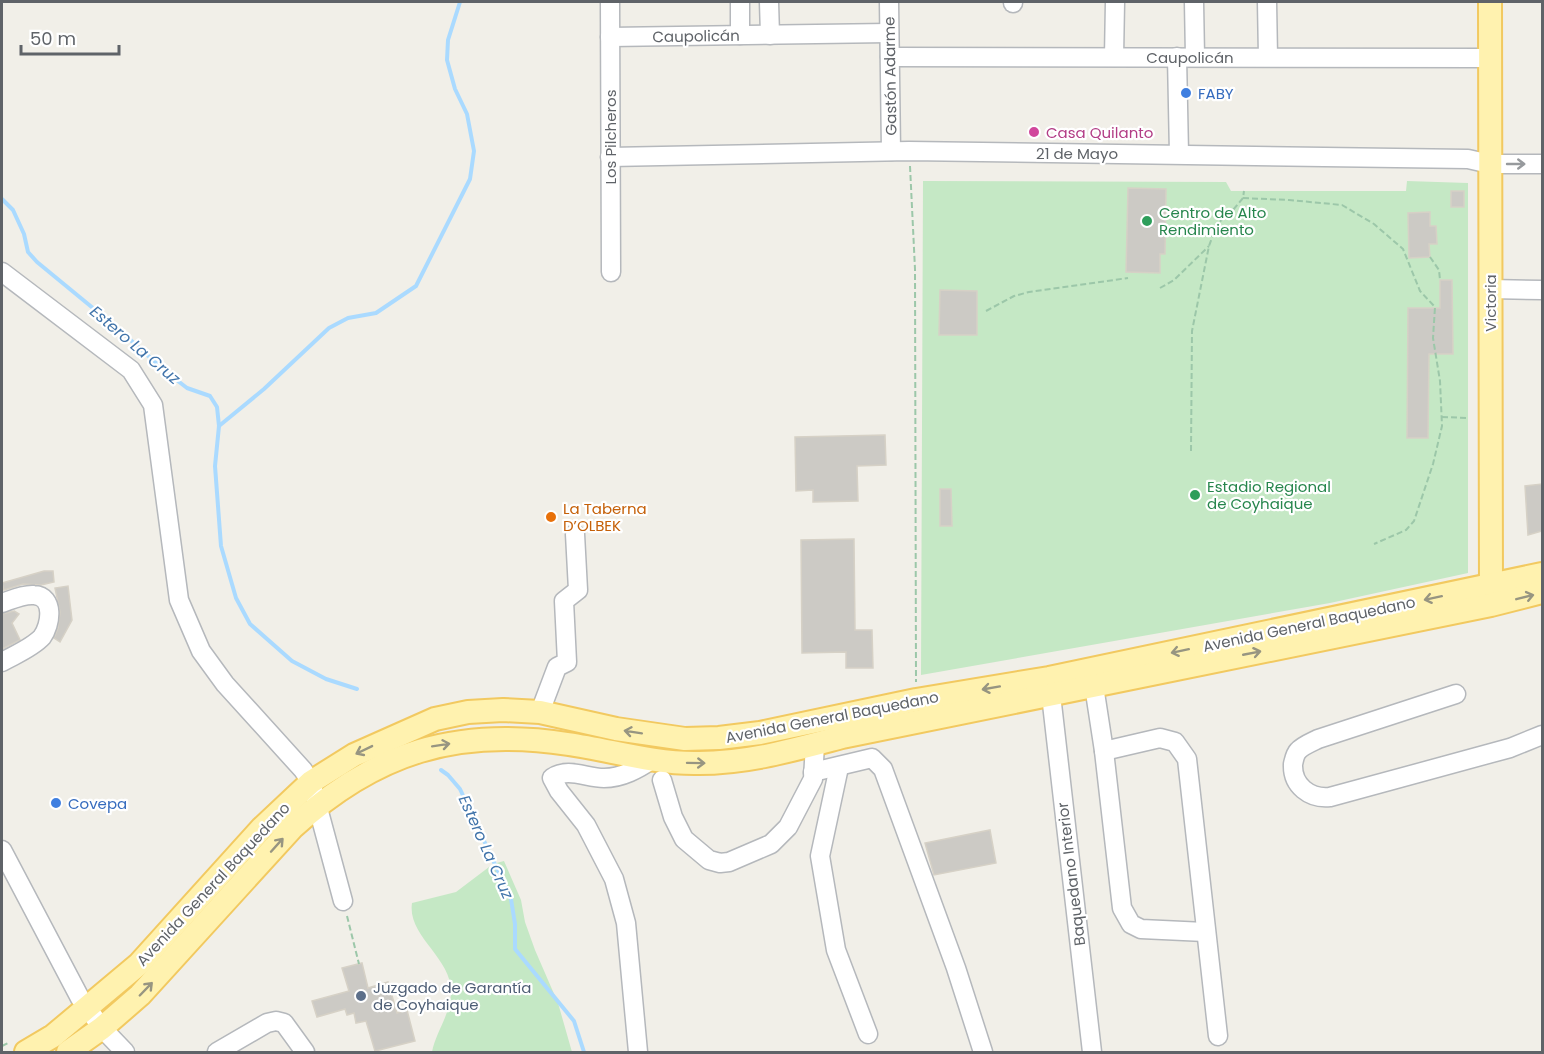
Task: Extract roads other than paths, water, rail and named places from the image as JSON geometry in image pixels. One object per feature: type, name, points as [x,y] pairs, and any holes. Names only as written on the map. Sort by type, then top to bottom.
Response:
[{"type":"main road","name":"Victoria","points":[[1490,2],[1491,596]]},
{"type":"main road","name":"Avenida General Baquedano","points":[[68,1053],[102,1028],[140,994],[292,828],[317,805],[340,788],[382,765],[430,747],[499,738],[529,738],[653,759],[694,763],[754,759],[814,744],[1094,686],[1491,596],[1542,574]]},
{"type":"main road","name":"Avenida General Baquedano","points":[[26,1053],[53,1036],[139,964],[254,836],[310,782],[354,755],[435,719],[480,711],[540,712],[657,736],[719,738],[760,733],[916,700],[1049,678],[1491,596],[1542,592]]},
{"type":"street","name":"Los Pilcheros","points":[[610,2],[610,272]]},
{"type":"street","points":[[740,2],[740,35]]},
{"type":"street","points":[[769,2],[770,35]]},
{"type":"street","name":"Gastón Adarme","points":[[889,2],[890,57],[900,151]]},
{"type":"street","points":[[1114,57],[1115,2]]},
{"type":"street","points":[[1179,154],[1186,57],[1194,2]]},
{"type":"street","points":[[1267,2],[1268,57]]},
{"type":"street","name":"Caupolicán","points":[[610,37],[890,33]]},
{"type":"street","name":"Caupolicán","points":[[890,57],[1490,58]]},
{"type":"street","name":"21 de Mayo","points":[[610,157],[900,151],[1468,159],[1490,164],[1542,164]]},
{"type":"street","points":[[2,272],[131,370],[153,405],[179,600],[201,651],[225,684],[297,763],[310,782],[343,901]]},
{"type":"street","points":[[1490,289],[1542,290]]},
{"type":"street","points":[[540,712],[557,667],[567,662],[564,601],[578,590],[575,534]]},
{"type":"street","points":[[2,603],[36,595],[48,604],[50,617],[46,630],[38,641],[2,662]]},
{"type":"street","points":[[1094,686],[1122,908],[1131,924],[1141,929],[1205,932]]},
{"type":"street","points":[[1456,694],[1318,739],[1298,751],[1295,756],[1293,767],[1297,782],[1307,793],[1322,798],[1330,797],[1510,748],[1542,735]]},
{"type":"street","name":"Baquedano Interior","points":[[1051,695],[1092,1053]]},
{"type":"street","points":[[1104,751],[1160,738],[1175,742],[1186,759],[1218,1036]]},
{"type":"street","points":[[662,780],[673,817],[684,839],[709,860],[720,863],[729,862],[771,844],[788,827],[813,779],[814,744]]},
{"type":"street","points":[[813,772],[873,758],[883,769],[956,968],[983,1053]]},
{"type":"street","points":[[638,1053],[626,923],[614,879],[586,825],[559,791],[552,778],[558,774],[570,773],[604,778],[624,774],[653,759]]},
{"type":"street","points":[[838,768],[820,856],[836,950],[868,1034]]},
{"type":"street","points":[[2,850],[87,1008],[125,1053]]},
{"type":"street","points":[[217,1053],[267,1023],[276,1021],[284,1023],[305,1053]]},
{"type":"street","name":"Avenida General Baquedano","points":[[16,1053],[53,1036]]},
{"type":"waterway","points":[[219,426],[264,389],[329,328],[348,318],[376,313],[416,286],[470,179],[474,151],[467,114],[455,89],[447,60],[448,40],[460,2]]},
{"type":"waterway","name":"Estero La Cruz","points":[[2,199],[13,210],[24,234],[28,252],[37,262],[165,371],[187,388],[210,396],[217,407],[219,426],[215,466],[221,546],[236,598],[250,624],[292,661],[326,679],[357,689]]},
{"type":"waterway","name":"Estero La Cruz","points":[[441,770],[460,789],[511,899],[515,924],[515,949],[574,1021],[584,1052]]},
{"type":"place","name":"FABY","points":[[1186,93]]},
{"type":"place","name":"Casa Quilanto","points":[[1034,132]]},
{"type":"place","name":"Centro de Alto Rendimiento","points":[[1147,221]]},
{"type":"place","name":"Estadio Regional de Coyhaique","points":[[1195,495]]},
{"type":"place","name":"La Taberna D’OLBEK","points":[[551,517]]},
{"type":"place","name":"Covepa","points":[[56,803]]},
{"type":"place","name":"Juzgado de Garantía de Coyhaique","points":[[361,996]]}]
